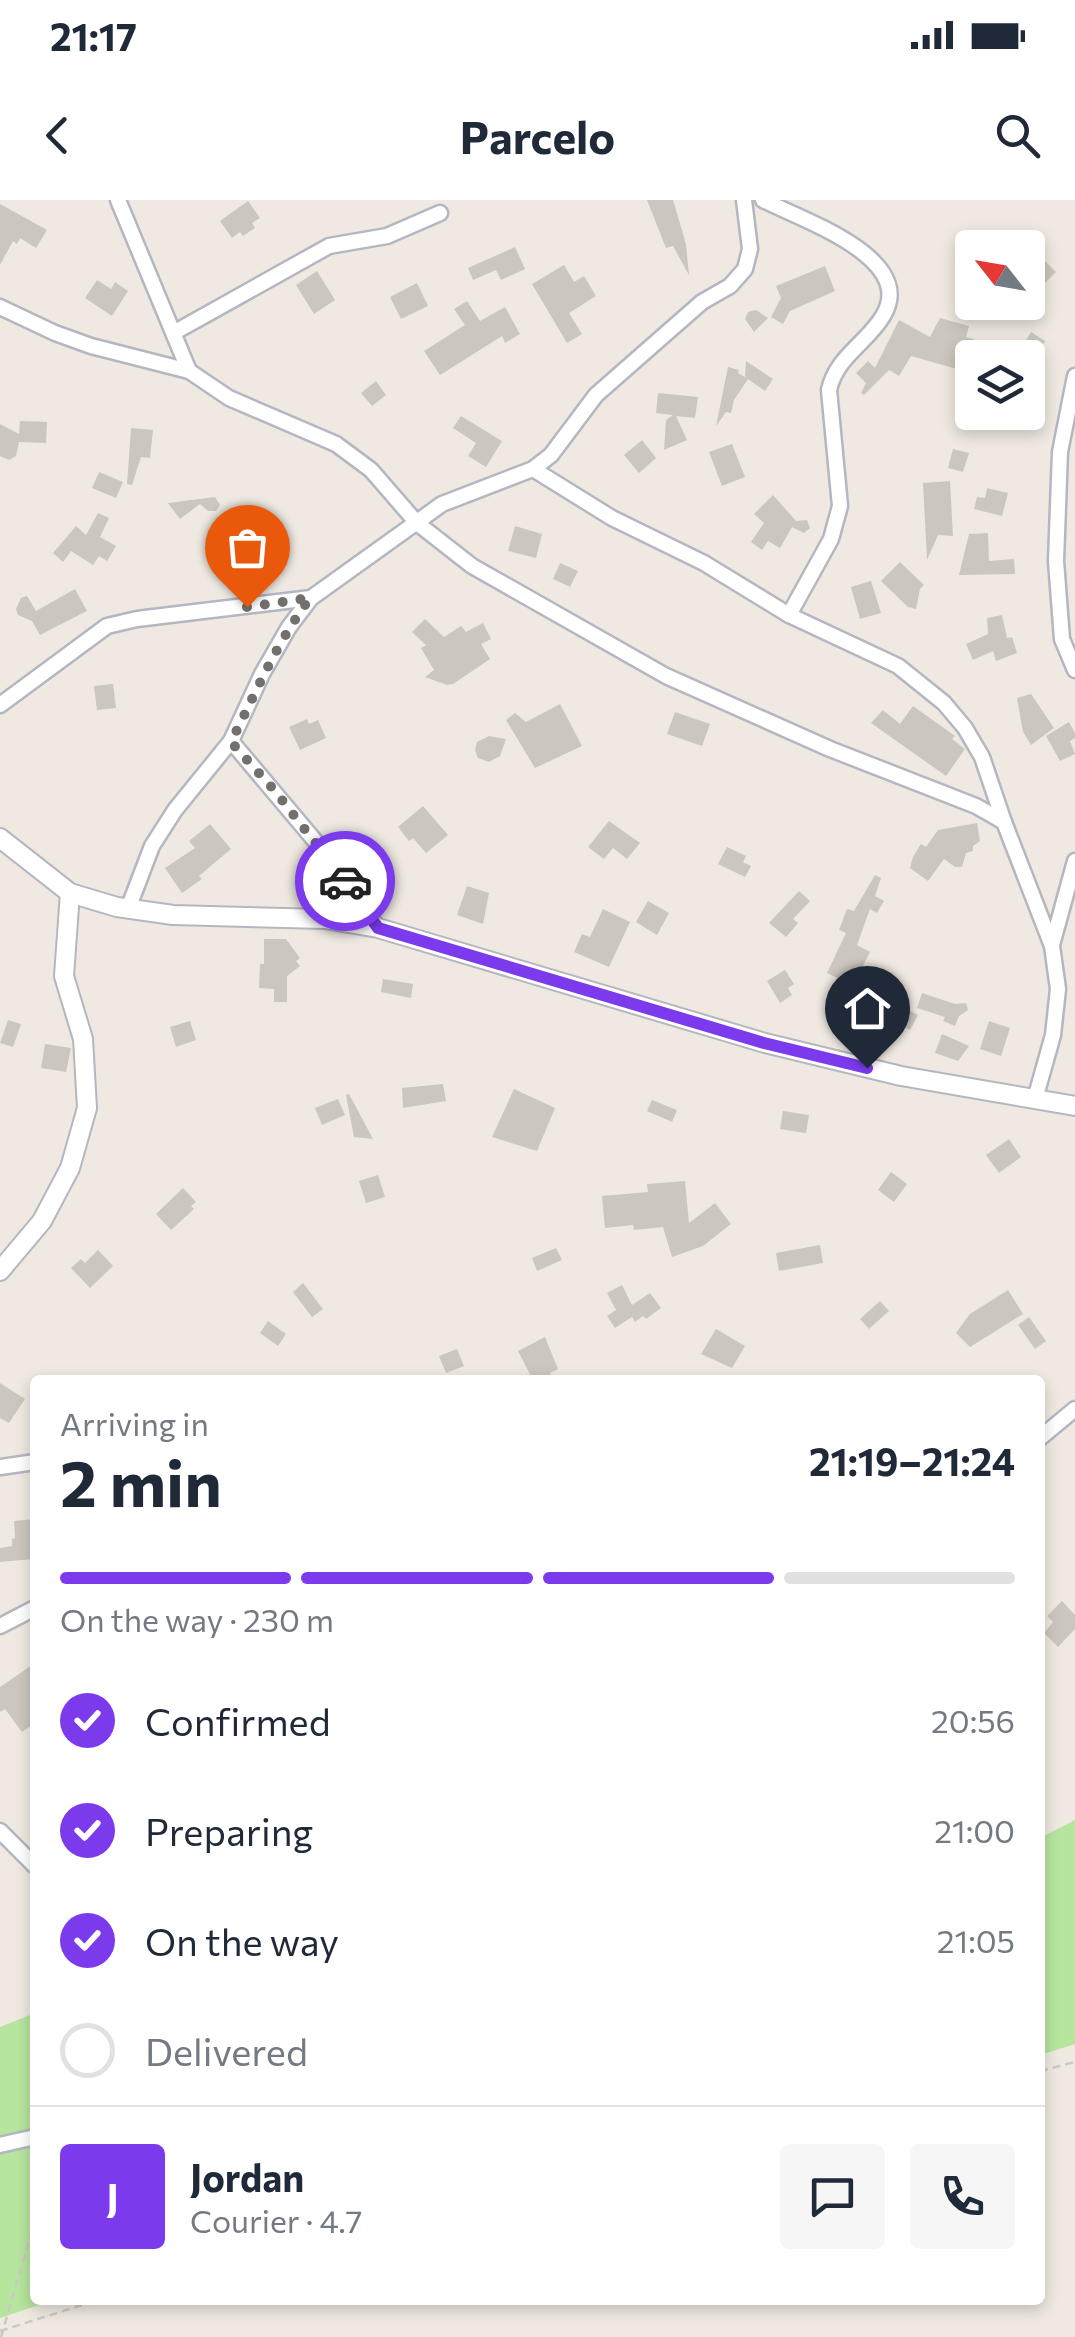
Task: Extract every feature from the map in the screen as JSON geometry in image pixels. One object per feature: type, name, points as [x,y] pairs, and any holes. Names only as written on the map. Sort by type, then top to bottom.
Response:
[{"type":"street","points":[[118,200],[189,371]]},
{"type":"street","points":[[128,910],[152,846],[175,810],[231,742],[262,674],[288,627],[310,598],[442,504],[534,469],[551,455],[596,395],[702,302],[730,286],[745,269],[750,249],[744,200]]},
{"type":"street","points":[[764,200],[855,246],[886,274],[892,291],[884,316],[832,372],[828,390],[840,506],[831,539],[789,615]]},
{"type":"street","points":[[175,332],[330,246],[387,236],[440,212]]},
{"type":"street","points":[[0,307],[91,346],[189,371],[229,398],[336,444],[371,470],[416,523],[472,566],[666,676],[830,750],[976,806],[1004,822]]},
{"type":"street","points":[[1075,376],[1060,452],[1056,560],[1062,639],[1075,670]]},
{"type":"street","points":[[534,469],[612,518],[704,563],[789,615],[898,666],[944,703],[965,728],[982,757],[1052,946],[1058,989],[1053,1035],[1035,1099]]},
{"type":"street","points":[[0,705],[106,626],[310,598]]},
{"type":"street","points":[[231,742],[321,848],[378,928]]},
{"type":"street","points":[[0,838],[70,893],[128,910],[173,915],[325,918],[378,928],[764,1043],[901,1076],[1075,1106]]},
{"type":"street","points":[[1052,946],[1075,861]]},
{"type":"street","points":[[0,1271],[42,1220],[70,1168],[88,1108],[83,1038],[64,976],[70,893]]},
{"type":"street","points":[[1045,1434],[1075,1410]]},
{"type":"street","points":[[0,1467],[30,1463]]},
{"type":"street","points":[[0,1626],[30,1611]]},
{"type":"street","points":[[0,1831],[30,1861]]},
{"type":"street","points":[[0,2145],[30,2137]]},
{"type":"path","points":[[1045,2070],[1075,2062]]},
{"type":"path","points":[[2,2337],[30,2239]]},
{"type":"path","points":[[0,2330],[82,2305]]},
{"type":"green space","points":[[1075,1820],[1075,2044],[1045,2053],[1045,1835]]},
{"type":"green space","points":[[30,2015],[30,2305],[39,2305],[0,2318],[0,2027]]},
{"type":"building","points":[[647,200],[673,200],[686,244],[689,275],[673,246],[666,248]]},
{"type":"building","points":[[248,201],[260,218],[252,223],[255,228],[232,238],[220,221]]},
{"type":"building","points":[[0,204],[47,230],[36,248],[20,238],[17,244],[13,241],[0,265]]},
{"type":"building","points":[[515,247],[525,269],[501,280],[496,270],[473,280],[468,268]]},
{"type":"building","points":[[1045,261],[1056,272],[1045,283]]},
{"type":"building","points":[[564,265],[574,282],[584,276],[596,296],[569,313],[582,334],[567,343],[532,284]]},
{"type":"building","points":[[825,266],[835,291],[790,311],[783,324],[771,317],[781,298],[776,286]]},
{"type":"building","points":[[317,271],[335,300],[314,314],[296,285]]},
{"type":"building","points":[[97,280],[111,289],[115,282],[128,291],[112,316],[85,298]]},
{"type":"building","points":[[417,283],[428,306],[401,319],[390,297]]},
{"type":"building","points":[[467,301],[480,321],[505,307],[520,334],[505,343],[502,336],[440,375],[424,351],[465,325],[454,309]]},
{"type":"building","points":[[756,310],[768,318],[754,332],[745,319],[748,312]]},
{"type":"building","points":[[940,318],[969,326],[966,337],[974,339],[955,340],[955,368],[911,356],[899,376],[889,370],[864,395],[861,393],[866,383],[856,373],[868,361],[875,368],[899,320],[930,337]]},
{"type":"building","points":[[1031,332],[1043,340],[1026,340]]},
{"type":"building","points":[[746,361],[773,379],[765,391],[745,377]]},
{"type":"building","points":[[728,367],[739,370],[748,379],[734,400],[731,413],[726,412],[716,426]]},
{"type":"building","points":[[376,381],[386,395],[372,406],[361,393]]},
{"type":"building","points":[[658,393],[698,397],[695,418],[676,416],[687,440],[664,450],[666,420],[673,415],[656,413]]},
{"type":"building","points":[[461,416],[502,441],[486,467],[468,456],[476,443],[453,428]]},
{"type":"building","points":[[20,421],[47,422],[46,443],[19,442],[16,456],[9,460],[0,456],[0,424],[19,434]]},
{"type":"building","points":[[131,428],[153,430],[150,458],[141,457],[132,485],[127,484]]},
{"type":"building","points":[[642,440],[656,458],[639,473],[624,455]]},
{"type":"building","points":[[732,444],[745,477],[722,486],[709,452]]},
{"type":"building","points":[[953,449],[969,453],[963,472],[948,468]]},
{"type":"building","points":[[99,472],[123,482],[116,498],[92,488]]},
{"type":"building","points":[[950,481],[953,536],[938,535],[927,560],[923,483]]},
{"type":"building","points":[[987,488],[1008,493],[1002,516],[974,509],[977,497],[985,498]]},
{"type":"building","points":[[773,495],[796,521],[807,520],[810,528],[804,533],[792,527],[780,548],[768,541],[762,550],[751,542],[764,523],[754,514]]},
{"type":"building","points":[[215,497],[220,505],[216,511],[208,511],[200,504],[180,519],[168,503]]},
{"type":"building","points":[[98,513],[109,518],[100,537],[116,546],[107,561],[99,556],[93,565],[71,551],[63,562],[53,553],[76,526],[86,535]]},
{"type":"building","points":[[515,526],[542,534],[536,558],[508,551]]},
{"type":"building","points":[[988,533],[989,561],[1014,559],[1015,574],[959,575],[969,534]]},
{"type":"building","points":[[245,542],[260,573],[240,583],[228,558],[235,554],[232,549]]},
{"type":"building","points":[[900,562],[924,585],[916,609],[908,607],[881,581]]},
{"type":"building","points":[[560,563],[578,571],[570,587],[553,579]]},
{"type":"building","points":[[871,581],[881,613],[860,619],[851,587]]},
{"type":"building","points":[[75,589],[87,611],[40,635],[32,621],[18,615],[16,609],[21,598],[27,596],[36,611]]},
{"type":"building","points":[[1002,615],[1007,638],[1012,637],[1017,653],[996,661],[993,651],[973,660],[966,644],[988,634],[987,618]]},
{"type":"building","points":[[425,619],[444,637],[461,626],[466,632],[483,623],[491,639],[481,644],[490,659],[453,684],[425,677],[434,670],[421,648],[426,645],[412,632]]},
{"type":"building","points":[[113,684],[116,708],[97,710],[94,686]]},
{"type":"building","points":[[1031,694],[1054,728],[1031,745],[1023,732],[1017,698]]},
{"type":"building","points":[[560,704],[582,746],[535,768],[506,720],[515,713],[526,722]]},
{"type":"building","points":[[913,706],[955,736],[952,739],[965,749],[946,776],[871,723],[883,710],[900,724]]},
{"type":"building","points":[[675,712],[710,724],[702,746],[667,734]]},
{"type":"building","points":[[307,719],[309,724],[318,720],[326,738],[300,750],[289,727]]},
{"type":"building","points":[[1069,722],[1075,733],[1070,741],[1075,754],[1060,761],[1046,736]]},
{"type":"building","points":[[489,736],[506,739],[500,756],[489,762],[478,758],[475,750],[477,742]]},
{"type":"building","points":[[423,806],[448,835],[426,853],[398,827]]},
{"type":"building","points":[[609,821],[640,843],[627,859],[613,848],[604,859],[588,847]]},
{"type":"building","points":[[977,823],[980,841],[973,851],[966,853],[962,867],[944,859],[928,881],[910,868],[921,844],[926,847],[938,830]]},
{"type":"building","points":[[210,824],[231,849],[182,893],[165,868],[195,848],[189,841]]},
{"type":"building","points":[[727,847],[746,856],[743,862],[751,866],[745,877],[718,864]]},
{"type":"building","points":[[875,875],[881,878],[875,896],[884,901],[877,913],[870,909],[857,945],[870,952],[862,968],[866,970],[854,986],[827,973],[846,933],[839,930],[847,909],[854,911]]},
{"type":"building","points":[[467,886],[489,893],[483,924],[457,915]]},
{"type":"building","points":[[799,891],[810,901],[793,919],[798,923],[786,937],[769,923]]},
{"type":"building","points":[[648,901],[669,913],[657,935],[636,922]]},
{"type":"building","points":[[603,909],[630,922],[609,967],[574,952],[582,934],[590,937]]},
{"type":"building","points":[[264,939],[286,939],[300,958],[296,961],[300,966],[287,976],[287,1002],[274,1002],[274,989],[259,988]]},
{"type":"building","points":[[785,970],[794,984],[788,988],[792,995],[780,1003],[767,981]]},
{"type":"building","points":[[383,979],[413,984],[411,998],[381,992]]},
{"type":"building","points":[[922,993],[955,1004],[966,1003],[968,1010],[959,1016],[955,1026],[943,1021],[945,1017],[917,1008]]},
{"type":"building","points":[[892,1002],[918,1015],[910,1030],[884,1017]]},
{"type":"building","points":[[8,1020],[21,1024],[13,1047],[0,1043]]},
{"type":"building","points":[[190,1021],[196,1040],[176,1047],[170,1027]]},
{"type":"building","points":[[989,1021],[1010,1028],[1001,1056],[980,1049]]},
{"type":"building","points":[[942,1034],[969,1046],[958,1061],[935,1053]]},
{"type":"building","points":[[45,1044],[71,1048],[66,1072],[41,1068]]},
{"type":"building","points":[[443,1084],[446,1101],[403,1108],[402,1088]]},
{"type":"building","points":[[514,1089],[555,1108],[537,1151],[492,1137]]},
{"type":"building","points":[[349,1094],[373,1139],[354,1137],[346,1095]]},
{"type":"building","points":[[338,1099],[345,1115],[322,1125],[315,1108]]},
{"type":"building","points":[[652,1100],[677,1110],[672,1122],[647,1111]]},
{"type":"building","points":[[783,1111],[809,1115],[806,1133],[780,1129]]},
{"type":"building","points":[[1009,1139],[1021,1157],[999,1173],[986,1155]]},
{"type":"building","points":[[891,1172],[907,1184],[894,1202],[878,1190]]},
{"type":"building","points":[[378,1175],[385,1197],[366,1203],[359,1181]]},
{"type":"building","points":[[685,1181],[689,1223],[715,1203],[731,1224],[703,1246],[672,1257],[663,1227],[605,1228],[602,1196],[648,1192],[647,1184]]},
{"type":"building","points":[[183,1188],[196,1202],[191,1206],[194,1209],[171,1230],[156,1214]]},
{"type":"building","points":[[820,1245],[823,1263],[779,1271],[776,1253]]},
{"type":"building","points":[[556,1248],[562,1260],[537,1271],[532,1258]]},
{"type":"building","points":[[98,1250],[113,1266],[90,1288],[71,1268],[81,1259],[85,1263]]},
{"type":"building","points":[[303,1283],[323,1309],[312,1317],[293,1292]]},
{"type":"building","points":[[622,1285],[632,1305],[650,1293],[661,1308],[646,1319],[643,1316],[635,1322],[632,1317],[615,1328],[607,1316],[616,1310],[607,1293]]},
{"type":"building","points":[[1008,1290],[1023,1314],[970,1347],[956,1333],[970,1314]]},
{"type":"building","points":[[880,1301],[889,1311],[869,1329],[860,1319]]},
{"type":"building","points":[[1029,1317],[1046,1341],[1035,1349],[1018,1325]]},
{"type":"building","points":[[268,1321],[286,1334],[278,1346],[260,1333]]},
{"type":"building","points":[[716,1329],[745,1346],[732,1368],[701,1354]]},
{"type":"building","points":[[545,1337],[558,1369],[551,1375],[530,1375],[518,1351]]},
{"type":"building","points":[[457,1349],[464,1366],[446,1373],[439,1356]]},
{"type":"building","points":[[0,1383],[25,1399],[9,1423],[0,1418]]},
{"type":"building","points":[[30,1519],[30,1559],[0,1562],[0,1548],[12,1546],[15,1538],[14,1521]]},
{"type":"building","points":[[1062,1601],[1075,1615],[1075,1629],[1058,1647],[1045,1634],[1053,1622],[1047,1616]]},
{"type":"building","points":[[30,1666],[30,1726],[22,1732],[5,1709],[0,1712],[0,1687]]},
{"type":"way so far","points":[[247,607],[310,598],[288,627],[262,674],[231,742],[345,881]]},
{"type":"route","points":[[345,881],[378,928],[764,1043],[867,1068]]}]
